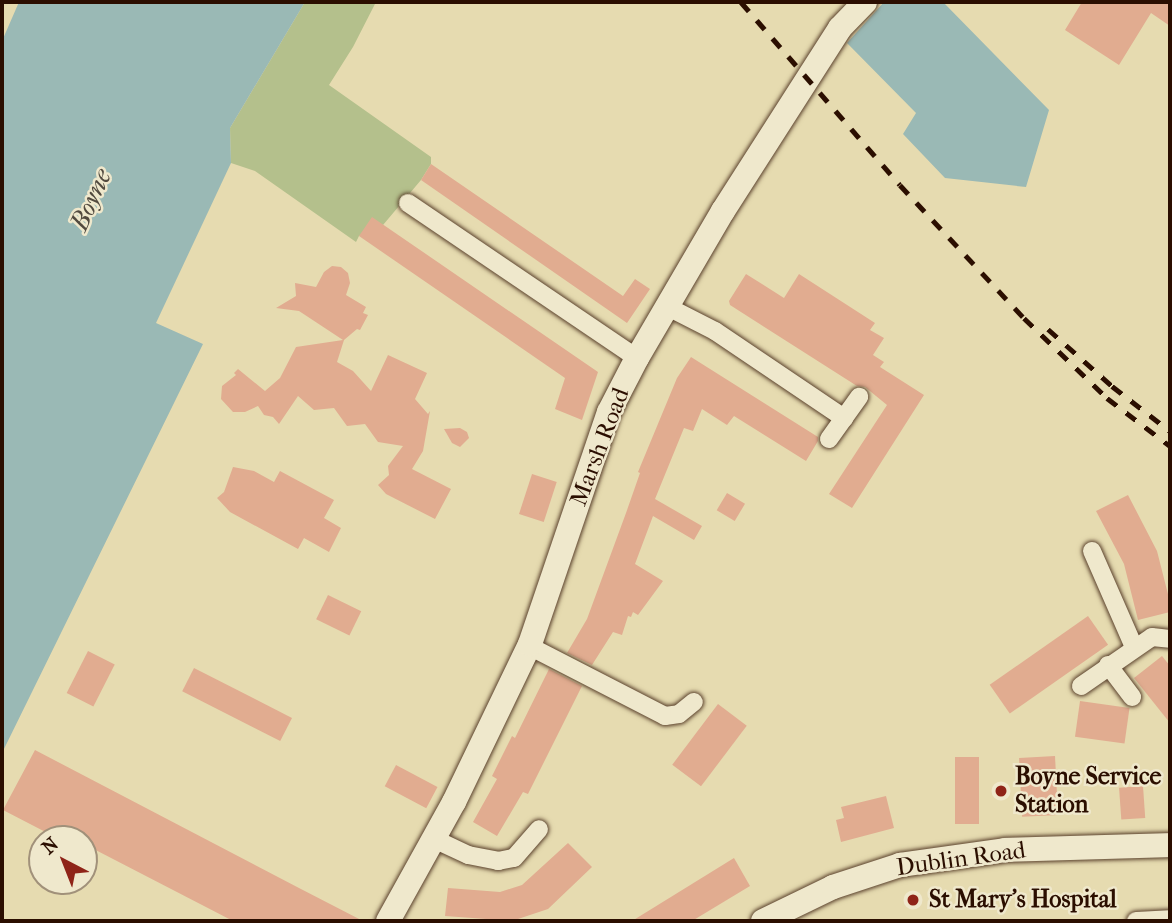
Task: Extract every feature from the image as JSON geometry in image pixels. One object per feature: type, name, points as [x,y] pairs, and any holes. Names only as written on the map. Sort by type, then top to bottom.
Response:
[{"type":"main road","name":"Marsh Road","points":[[388,921],[434,839],[529,646],[609,412],[637,358],[666,306],[840,28],[865,2]]},
{"type":"main road","name":"Dublin Road","points":[[763,921],[833,887],[900,864],[1005,850],[1170,845]]},
{"type":"street","points":[[408,203],[637,358]]},
{"type":"street","points":[[666,306],[715,331],[844,418]]},
{"type":"street","points":[[829,439],[859,397]]},
{"type":"street","points":[[1092,551],[1134,647]]},
{"type":"street","points":[[1081,686],[1152,637],[1170,639]]},
{"type":"street","points":[[529,646],[665,716],[679,714],[694,702]]},
{"type":"street","points":[[1108,665],[1132,697]]},
{"type":"street","points":[[434,839],[468,855],[498,861],[514,858],[539,829]]},
{"type":"street","points":[[1136,921],[1170,919]]},
{"type":"green space","points":[[305,2],[376,2],[353,47],[329,85],[431,157],[431,164],[421,180],[383,225],[359,236],[356,242],[255,171],[231,163],[230,128]]},
{"type":"water","name":"Boyne","points":[[19,2],[305,2],[230,128],[231,163],[156,323],[203,344],[2,753],[2,41]]},
{"type":"water","points":[[884,2],[943,2],[1049,110],[1026,187],[945,178],[903,134],[916,113],[847,43]]},
{"type":"building","points":[[1082,2],[1170,2],[1170,26],[1151,13],[1119,65],[1065,30]]},
{"type":"building","points":[[431,164],[623,296],[635,279],[650,289],[627,323],[421,180]]},
{"type":"building","points":[[372,217],[598,372],[582,420],[555,409],[565,378],[359,236]]},
{"type":"building","points":[[332,266],[341,267],[348,273],[350,283],[346,295],[366,307],[363,313],[368,315],[360,330],[357,329],[344,340],[337,362],[353,371],[371,391],[388,355],[427,373],[415,399],[428,414],[430,411],[423,451],[412,469],[451,489],[435,519],[386,494],[378,485],[389,475],[388,466],[403,446],[378,442],[365,424],[347,426],[334,408],[314,410],[298,396],[279,424],[273,417],[264,415],[258,406],[245,412],[233,412],[221,399],[222,386],[236,375],[234,373],[238,369],[265,391],[280,378],[296,347],[343,340],[299,311],[276,308],[296,296],[295,283],[316,287],[324,272]]},
{"type":"building","points":[[746,274],[784,298],[799,274],[875,323],[870,330],[884,338],[873,355],[884,362],[880,367],[924,395],[852,508],[829,494],[887,405],[865,387],[857,386],[730,305],[729,301]]},
{"type":"building","points":[[691,357],[818,437],[818,441],[806,461],[734,416],[727,425],[702,409],[693,431],[684,428],[655,499],[702,526],[694,540],[653,516],[635,564],[663,581],[638,615],[633,612],[631,617],[628,616],[622,635],[613,632],[592,665],[567,653],[587,619],[640,473],[638,472],[677,378]]},
{"type":"building","points":[[460,428],[467,432],[469,438],[460,447],[452,443],[444,429]]},
{"type":"building","points":[[233,467],[254,471],[274,482],[280,471],[334,500],[324,518],[341,528],[329,552],[304,538],[298,549],[230,512],[217,498],[224,492]]},
{"type":"building","points":[[532,474],[557,482],[544,522],[519,514]]},
{"type":"building","points":[[727,493],[745,504],[735,521],[717,510]]},
{"type":"building","points":[[1128,495],[1157,551],[1170,602],[1170,612],[1138,620],[1124,564],[1096,511]]},
{"type":"building","points":[[328,595],[361,611],[349,635],[316,619]]},
{"type":"building","points":[[1088,616],[1108,645],[1010,713],[990,685]]},
{"type":"building","points":[[88,651],[115,665],[93,706],[67,693]]},
{"type":"building","points":[[1162,656],[1170,666],[1170,723],[1134,678]]},
{"type":"building","points":[[194,668],[292,718],[280,741],[182,691]]},
{"type":"building","points":[[549,669],[582,686],[528,794],[523,792],[497,836],[473,822],[497,779],[492,776],[512,736],[515,738]]},
{"type":"building","points":[[1080,701],[1130,708],[1125,744],[1075,737]]},
{"type":"building","points":[[718,704],[747,726],[701,786],[672,765]]},
{"type":"building","points":[[35,750],[363,921],[233,921],[98,851],[98,825],[32,825],[3,810]]},
{"type":"building","points":[[1055,756],[1058,815],[1022,817],[1019,758]]},
{"type":"building","points":[[955,757],[979,757],[979,824],[955,824]]},
{"type":"building","points":[[396,765],[437,787],[426,808],[385,786]]},
{"type":"building","points":[[1143,786],[1145,818],[1121,820],[1119,788]]},
{"type":"building","points":[[886,796],[894,828],[841,842],[836,820],[844,818],[841,807]]},
{"type":"building","points":[[568,843],[592,867],[548,909],[512,921],[445,916],[448,888],[500,892],[522,885]]},
{"type":"building","points":[[734,858],[750,886],[692,921],[632,921]]},
{"type":"railway","points":[[741,2],[900,185],[1024,318],[1107,398],[1170,446]]},
{"type":"railway","points":[[1048,329],[1112,386],[1170,431]]},
{"type":"place","name":"Boyne Service Station","points":[[1001,791]]},
{"type":"place","name":"St Mary's Hospital","points":[[913,900]]}]
